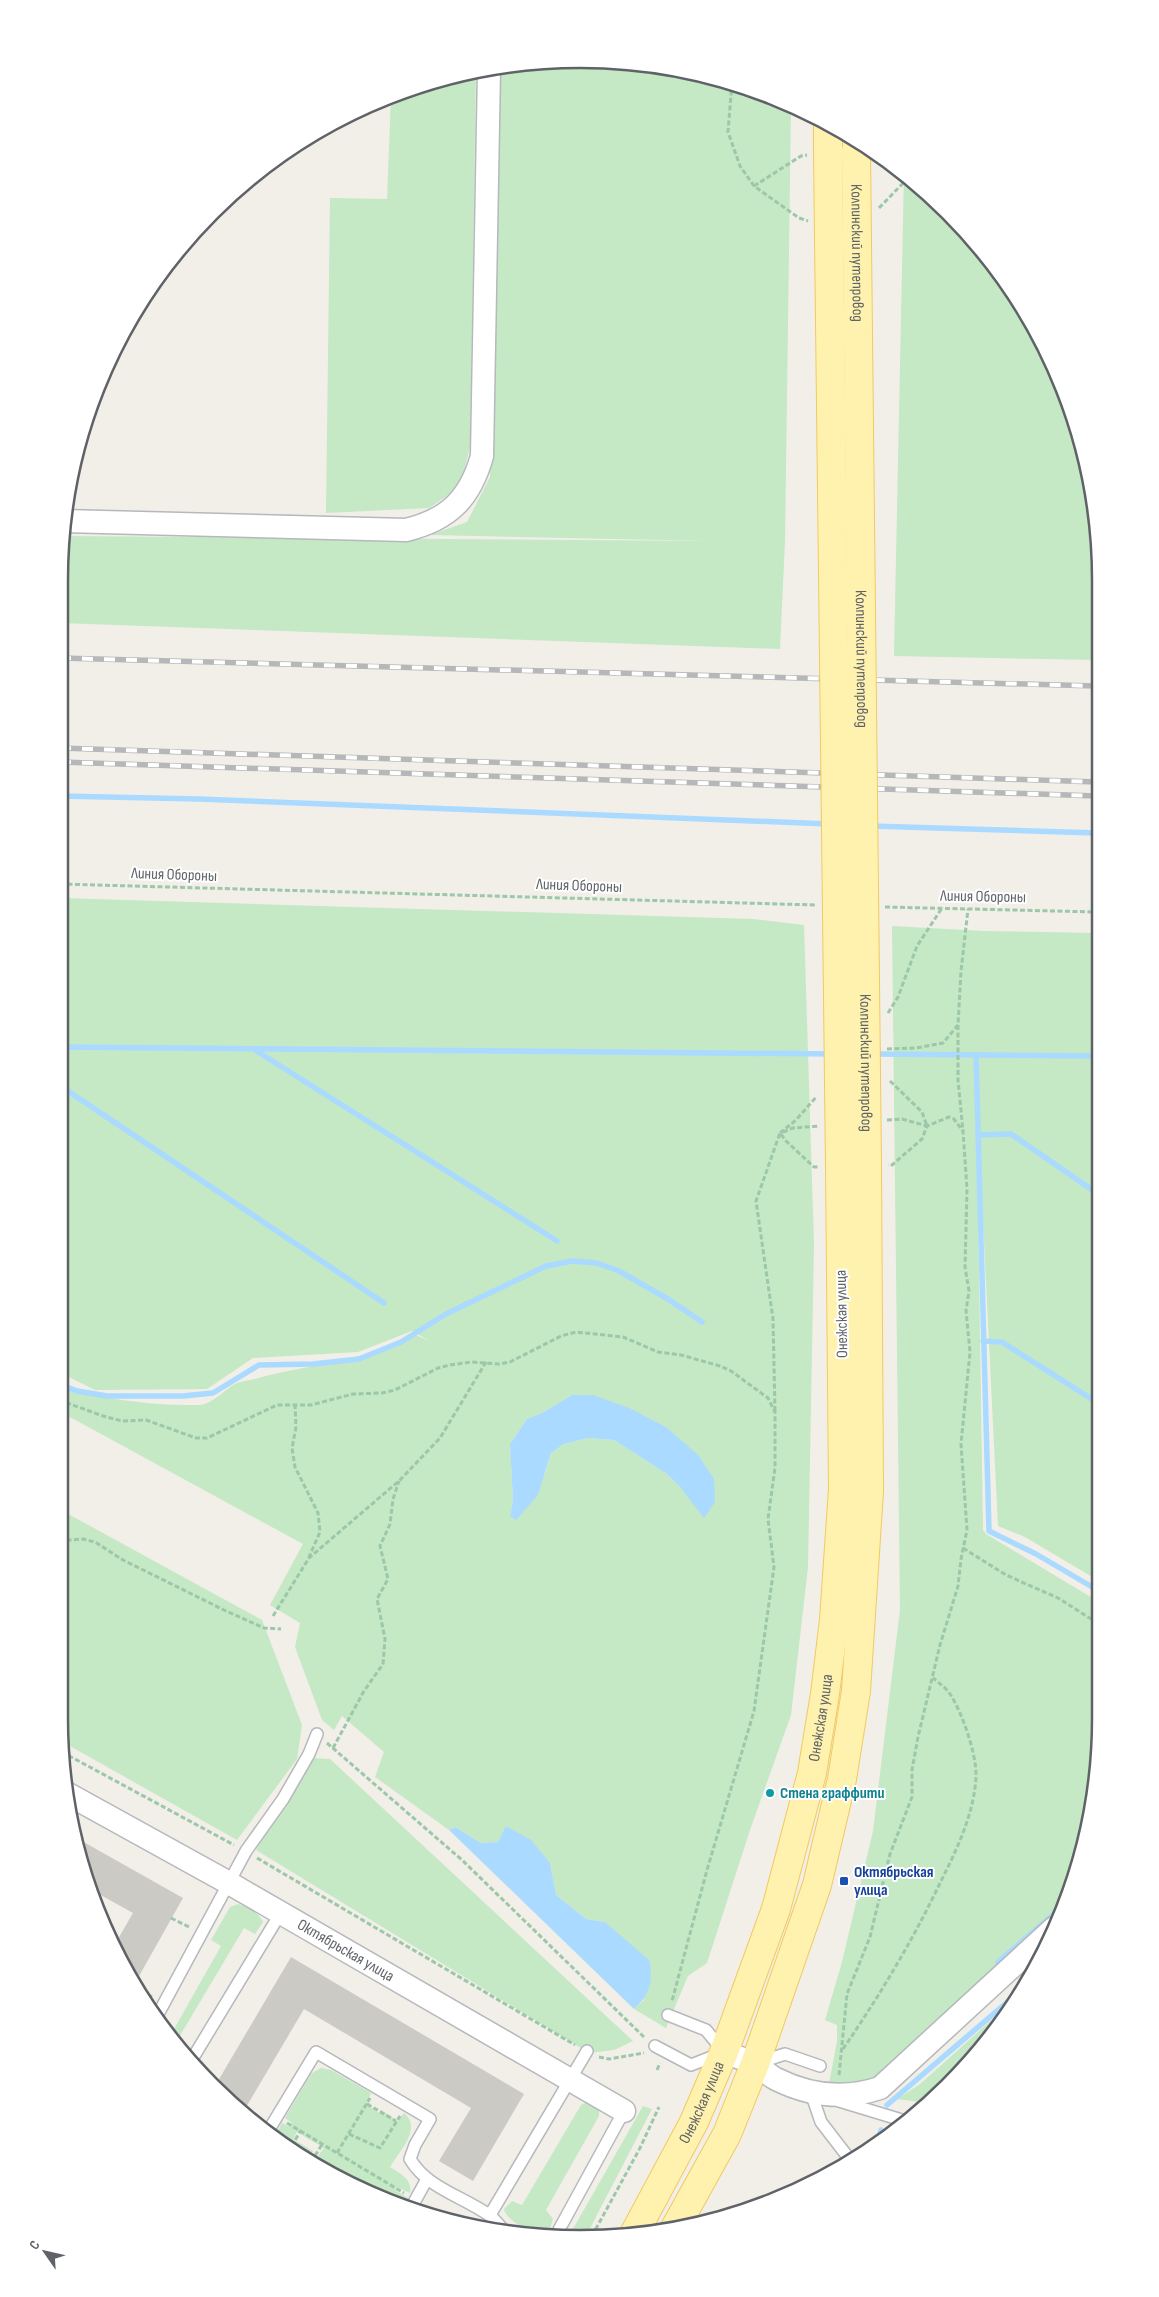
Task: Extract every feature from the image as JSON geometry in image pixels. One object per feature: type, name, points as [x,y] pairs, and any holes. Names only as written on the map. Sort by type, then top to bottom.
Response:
[{"type":"main road","name":"Колпинский путепровод","points":[[828,132],[831,1166]]},
{"type":"main road","name":"Колпинский путепровод","points":[[864,154],[875,1166]]},
{"type":"main road","name":"Онежская улица","points":[[638,2226],[694,2122],[724,2052],[776,1909],[812,1773],[825,1694],[834,1620],[843,1490],[831,1166]]},
{"type":"main road","name":"Онежская улица","points":[[679,2220],[727,2134],[755,2064],[817,1885],[842,1779],[856,1691],[869,1491],[875,1166]]},
{"type":"street","points":[[71,521],[406,530],[427,525],[447,513],[458,502],[470,488],[482,456],[489,76]]},
{"type":"street","name":"Октябрьская улица","points":[[74,1797],[229,1883],[624,2111]]},
{"type":"street","points":[[724,2052],[755,2064],[774,2078],[811,2093],[836,2096],[862,2094],[880,2088],[1041,1940]]},
{"type":"lane","points":[[160,2011],[246,1851],[283,1799],[309,1754],[317,1734]]},
{"type":"lane","points":[[195,2055],[280,1914]]},
{"type":"lane","points":[[655,2046],[691,2065],[724,2052],[706,2030],[668,2015]]},
{"type":"lane","points":[[271,2126],[316,2052],[430,2119],[415,2144],[410,2159],[417,2170],[427,2179],[490,2216],[496,2222]]},
{"type":"lane","points":[[490,2216],[569,2079],[587,2052]]},
{"type":"lane","points":[[755,2064],[785,2054],[820,2066]]},
{"type":"lane","points":[[811,2093],[897,2119]]},
{"type":"lane","points":[[811,2093],[821,2122],[846,2155]]},
{"type":"lane","points":[[559,2229],[624,2111]]},
{"type":"lane","points":[[414,2202],[427,2179]]},
{"type":"path","points":[[731,91],[728,132],[740,166],[754,186],[801,156]]},
{"type":"path","name":"Линия Обороны","points":[[68,884],[821,905]]},
{"type":"path","name":"Линия Обороны","points":[[881,907],[1092,912]]},
{"type":"path","points":[[887,1015],[898,996],[917,946],[942,908]]},
{"type":"path","points":[[836,2096],[847,1994],[870,1937],[890,1854],[912,1796],[912,1770],[940,1645],[958,1586],[967,1530],[961,1444],[970,1352],[966,1310],[969,1291],[965,1267],[968,1221],[958,1080],[958,1025],[961,971],[968,909]]},
{"type":"path","points":[[885,1049],[916,1048],[943,1043],[958,1025]]},
{"type":"path","points":[[875,1166],[892,1165],[922,1139],[927,1126],[939,1120],[949,1117],[954,1119],[963,1131]]},
{"type":"path","points":[[668,2015],[707,1870],[754,1711],[774,1567],[768,1519],[775,1468],[776,1412],[773,1319],[756,1201],[780,1133],[814,1167],[831,1166]]},
{"type":"path","points":[[68,1403],[122,1421],[146,1420],[196,1438],[207,1438],[276,1405],[311,1405],[352,1394],[382,1393],[395,1390],[438,1368],[471,1362],[498,1364],[510,1362],[561,1336],[576,1332],[609,1334],[623,1337],[658,1352],[698,1359],[731,1371],[768,1398],[776,1412]]},
{"type":"path","points":[[309,1558],[400,1480],[440,1438],[486,1362]]},
{"type":"path","points":[[274,1616],[309,1558],[320,1532],[318,1512],[296,1467],[292,1448],[296,1427],[295,1404]]},
{"type":"path","points":[[333,1748],[364,1691],[383,1664],[385,1639],[377,1599],[388,1579],[380,1546],[390,1524],[393,1499],[400,1480]]},
{"type":"path","points":[[68,1540],[83,1539],[95,1542],[122,1560],[224,1610],[264,1628],[280,1629]]},
{"type":"path","points":[[963,1548],[1006,1575],[1058,1598],[1092,1620]]},
{"type":"path","points":[[842,2049],[876,2001],[908,1946],[953,1857],[972,1809],[976,1775],[969,1741],[949,1693],[933,1678]]},
{"type":"path","points":[[69,1756],[246,1851],[587,2052],[609,2059],[641,2054],[655,2046],[462,1860],[317,1734]]},
{"type":"path","points":[[171,1918],[191,1928],[196,1920]]},
{"type":"path","points":[[337,2153],[376,2088]]},
{"type":"path","points":[[367,2104],[396,2122]]},
{"type":"path","points":[[348,2134],[380,2148],[406,2105]]},
{"type":"path","points":[[596,2229],[640,2148],[659,2107]]},
{"type":"path","points":[[277,2117],[323,2143],[404,2198]]},
{"type":"path","points":[[294,2142],[301,2130]]},
{"type":"path","points":[[315,2156],[323,2143]]},
{"type":"green space","points":[[580,68],[646,72],[712,85],[791,113],[785,541],[780,649],[68,623],[70,536],[711,541],[430,535],[467,522],[490,477],[501,74],[546,69]]},
{"type":"green space","points":[[476,78],[470,447],[460,487],[429,508],[326,513],[330,198],[387,199],[391,104],[447,85]]},
{"type":"green space","points":[[904,184],[942,217],[986,268],[1023,324],[1053,384],[1074,447],[1087,513],[1092,580],[1092,660],[894,656]]},
{"type":"green space","points":[[68,898],[753,919],[804,925],[814,1244],[808,1567],[791,1715],[750,1830],[707,1963],[688,1976],[666,2028],[634,2009],[644,2000],[605,1922],[586,1919],[556,1895],[550,1863],[507,1826],[498,1842],[481,1843],[455,1827],[449,1830],[375,1777],[384,1752],[342,1716],[334,1730],[322,1720],[295,1647],[300,1623],[270,1605],[303,1544],[68,1416],[68,1387],[129,1401],[201,1405],[213,1400],[237,1383],[355,1357],[395,1344],[414,1334],[431,1342],[412,1331],[358,1352],[253,1358],[207,1389],[95,1390],[68,1376]],"holes":[[[572,1395],[593,1395],[666,1427],[714,1479],[681,1488],[667,1474],[614,1440],[588,1438],[564,1444],[551,1453],[545,1474],[510,1516],[513,1501],[510,1444],[527,1419],[542,1413]]]},
{"type":"green space","points":[[892,926],[984,931],[1092,933],[1092,1577],[1025,1537],[998,1526],[976,1078],[983,1530],[986,1534],[1092,1598],[1092,1718],[1087,1784],[1082,1817],[1064,1882],[1046,1929],[872,2088],[828,2089],[837,2041],[837,2025],[825,2020],[842,1962],[873,1831],[900,1610]]},
{"type":"green space","points":[[68,1514],[262,1620],[302,1725],[297,1759],[237,1840],[69,1745]]},
{"type":"green space","points":[[313,1758],[330,1759],[633,2041],[614,2050],[589,2053],[256,1850]]},
{"type":"green space","points":[[238,1904],[253,1910],[263,1922],[255,1934],[244,1928],[179,2037],[174,2030],[221,1946],[211,1940],[230,1907]]},
{"type":"green space","points":[[994,2018],[942,2080],[917,2102],[897,2099],[919,2085]]},
{"type":"green space","points":[[321,2068],[331,2070],[371,2093],[367,2101],[370,2103],[369,2106],[379,2113],[381,2110],[398,2121],[404,2113],[409,2119],[411,2126],[408,2140],[390,2167],[407,2180],[410,2193],[397,2187],[395,2190],[407,2199],[353,2177],[323,2161],[317,2157],[324,2148],[297,2132],[293,2139],[313,2151],[312,2154],[278,2131],[282,2123],[290,2127],[292,2123],[285,2118],[312,2073]]},
{"type":"green space","points":[[589,2101],[599,2105],[599,2116],[546,2210],[553,2219],[550,2228],[520,2226],[510,2218],[504,2209],[512,2201],[522,2205],[581,2105]]},
{"type":"green space","points":[[643,2106],[652,2109],[589,2229],[573,2230]]},
{"type":"water","points":[[572,1395],[593,1395],[629,1408],[666,1427],[699,1456],[714,1479],[715,1502],[704,1518],[681,1488],[667,1474],[614,1440],[588,1438],[564,1444],[551,1453],[538,1495],[516,1520],[510,1516],[513,1501],[510,1444],[527,1419],[542,1413]]},
{"type":"water","points":[[506,1826],[531,1840],[550,1863],[556,1895],[586,1919],[605,1922],[650,1961],[651,1975],[647,1993],[634,2009],[449,1830],[455,1827],[481,1843],[498,1842]]},
{"type":"building","points":[[83,1842],[183,1898],[138,1977],[118,1939],[133,1913],[99,1894]]},
{"type":"building","points":[[291,1957],[524,2094],[473,2181],[439,2161],[471,2108],[304,2009],[247,2106],[218,2081]]},
{"type":"waterway","points":[[68,796],[199,799],[829,824]]},
{"type":"waterway","points":[[871,826],[1092,833]]},
{"type":"waterway","points":[[68,1047],[832,1054]]},
{"type":"waterway","points":[[255,1050],[557,1241]]},
{"type":"waterway","points":[[874,1054],[1092,1056]]},
{"type":"waterway","points":[[976,1055],[989,1531],[1036,1554],[1092,1587]]},
{"type":"waterway","points":[[68,1091],[384,1303]]},
{"type":"waterway","points":[[978,1135],[1011,1134],[1092,1190]]},
{"type":"waterway","points":[[68,1388],[77,1391],[107,1396],[183,1396],[213,1393],[259,1365],[313,1364],[359,1359],[401,1342],[446,1314],[546,1266],[572,1261],[597,1263],[619,1271],[668,1299],[702,1322]]},
{"type":"waterway","points":[[983,1341],[1002,1342],[1092,1399]]},
{"type":"waterway","points":[[998,1962],[1052,1916]]},
{"type":"waterway","points":[[887,2105],[1001,2007]]},
{"type":"railway","points":[[68,658],[1092,686]]},
{"type":"railway","points":[[68,748],[1092,782]]},
{"type":"railway","points":[[68,762],[1092,796]]},
{"type":"place","name":"Стена граффити","points":[[770,1793]]},
{"type":"place","name":"Октябрьская улица","points":[[844,1881]]}]
